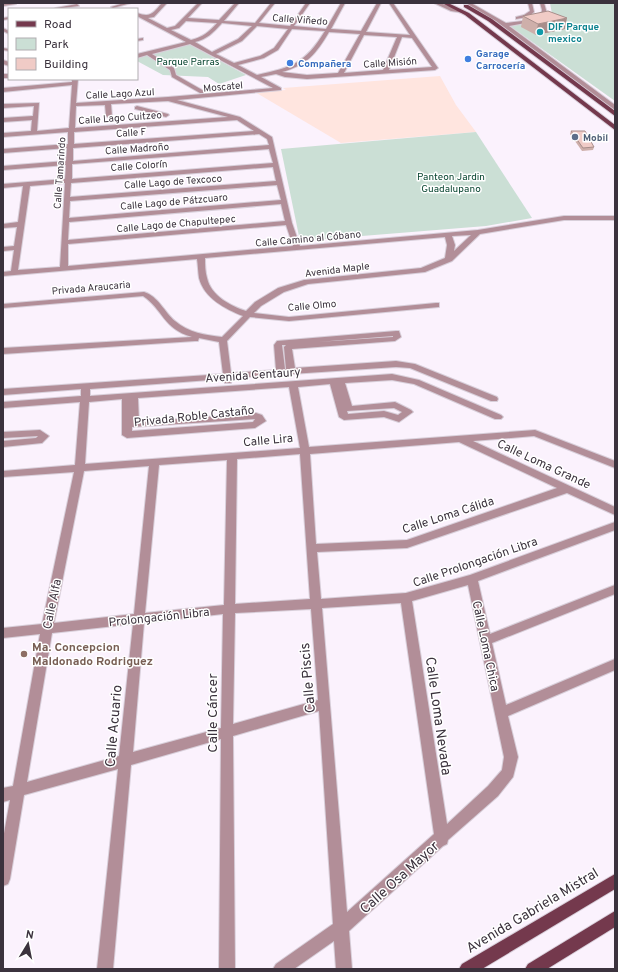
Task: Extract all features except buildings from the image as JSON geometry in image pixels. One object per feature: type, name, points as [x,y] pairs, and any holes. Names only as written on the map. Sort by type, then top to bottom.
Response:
[{"type":"main road","points":[[444,3],[464,12],[555,80],[615,128]]},
{"type":"main road","points":[[463,4],[490,20],[541,56],[615,114]]},
{"type":"main road","points":[[555,80],[568,78]]},
{"type":"main road","name":"Avenida Gabriela Mistral","points":[[467,969],[615,881]]},
{"type":"main road","points":[[533,969],[615,918]]},
{"type":"street","points":[[3,5],[14,3]]},
{"type":"street","points":[[61,8],[77,5],[74,3]]},
{"type":"street","points":[[115,6],[129,3]]},
{"type":"street","points":[[143,18],[152,16],[165,3]]},
{"type":"street","points":[[165,30],[176,27],[200,3]]},
{"type":"street","points":[[138,56],[191,42],[210,34],[236,3]]},
{"type":"street","points":[[211,54],[229,48],[242,41],[273,3]]},
{"type":"street","points":[[233,65],[262,57],[276,49],[308,3]]},
{"type":"street","points":[[138,15],[256,77],[276,72],[308,58],[343,3]]},
{"type":"street","points":[[340,75],[379,3]]},
{"type":"street","points":[[391,3],[414,37]]},
{"type":"street","points":[[436,3],[453,10],[464,12]]},
{"type":"street","points":[[498,20],[526,16],[532,11],[530,3]]},
{"type":"street","points":[[505,25],[531,21],[543,16],[544,10],[542,3]]},
{"type":"street","points":[[463,4],[480,8],[498,20],[541,56],[615,108]]},
{"type":"street","name":"Calle Viñedo","points":[[184,19],[414,37]]},
{"type":"street","points":[[138,21],[183,44]]},
{"type":"street","points":[[385,72],[400,36]]},
{"type":"street","name":"Calle Misión","points":[[276,72],[300,77],[435,68],[414,37]]},
{"type":"street","points":[[148,53],[172,69],[174,76],[202,92]]},
{"type":"street","name":"Moscatel","points":[[168,99],[279,89],[256,77]]},
{"type":"street","points":[[3,90],[17,86],[74,81]]},
{"type":"street","name":"Calle Tamarindo","points":[[64,269],[64,242],[68,199],[74,81]]},
{"type":"street","points":[[168,99],[238,118],[270,138],[284,202],[298,248]]},
{"type":"street","name":"Calle Lago Azul","points":[[73,105],[168,99]]},
{"type":"street","points":[[135,101],[138,116]]},
{"type":"street","points":[[108,103],[109,116]]},
{"type":"street","points":[[3,106],[37,104],[34,132]]},
{"type":"street","points":[[137,108],[166,115]]},
{"type":"street","points":[[3,120],[35,118]]},
{"type":"street","name":"Calle Lago Cuitzeo","points":[[3,135],[238,118]]},
{"type":"street","name":"Calle F","points":[[3,151],[261,132]]},
{"type":"street","name":"Calle Madroño","points":[[3,168],[272,147]]},
{"type":"street","name":"Calle Colorín","points":[[3,186],[276,165]]},
{"type":"street","name":"Calle Lago de Texcoco","points":[[68,199],[280,183]]},
{"type":"street","points":[[14,274],[27,184]]},
{"type":"street","name":"Calle Lago de Pátzcuaro","points":[[66,220],[284,202]]},
{"type":"street","name":"Calle Camino al Cóbano","points":[[3,274],[201,258],[448,235],[528,225],[564,218],[615,218]]},
{"type":"street","name":"Calle Lago de Chapultepec","points":[[64,242],[290,223]]},
{"type":"street","points":[[3,226],[21,224]]},
{"type":"street","name":"Avenida Maple","points":[[223,341],[246,314],[258,304],[282,290],[307,282],[422,270],[449,259],[478,232]]},
{"type":"street","points":[[448,235],[451,245],[449,259]]},
{"type":"street","points":[[3,249],[17,248]]},
{"type":"street","name":"Calle Olmo","points":[[201,258],[203,279],[214,298],[232,309],[246,314],[289,320],[436,305]]},
{"type":"street","name":"Privada Araucaria","points":[[3,306],[144,294],[150,297],[166,317],[186,337]]},
{"type":"street","points":[[281,372],[278,345],[280,343],[396,333],[397,337],[395,339],[288,347],[291,371]]},
{"type":"street","points":[[3,351],[186,337],[223,341],[229,389]]},
{"type":"street","name":"Avenida Centaury","points":[[3,392],[396,364],[412,366],[494,399]]},
{"type":"street","points":[[333,368],[344,418],[384,414],[399,419],[408,412],[395,405],[349,408],[337,381]]},
{"type":"street","name":"Avenida Centaury","points":[[3,406],[392,378],[416,382],[498,417]]},
{"type":"street","name":"Calle Piscis","points":[[293,384],[304,450],[315,604],[325,704],[344,969]]},
{"type":"street","name":"Calle Alfa","points":[[3,879],[20,790],[46,628],[80,468],[86,386]]},
{"type":"street","name":"Privada Roble Castaño","points":[[130,396],[134,425],[256,416],[261,418],[261,421],[255,425],[128,435],[130,396]]},
{"type":"street","points":[[3,435],[40,432],[44,436],[39,441],[3,444]]},
{"type":"street","name":"Calle Lira","points":[[3,474],[535,433],[615,465]]},
{"type":"street","name":"Calle Loma Grande","points":[[461,439],[615,511]]},
{"type":"street","name":"Calle Cáncer","points":[[227,969],[228,609],[232,456]]},
{"type":"street","name":"Calle Acuario","points":[[105,969],[154,462]]},
{"type":"street","name":"Calle Loma Cálida","points":[[311,548],[407,544],[566,489]]},
{"type":"street","name":"Calle Prolongación Libra","points":[[315,604],[406,598],[472,579],[615,526]]},
{"type":"street","name":"Calle Loma Chica","points":[[472,579],[511,757],[508,773]]},
{"type":"street","points":[[485,641],[615,589]]},
{"type":"street","name":"Calle Loma Nevada","points":[[406,598],[442,839]]},
{"type":"street","name":"Prolongación Libra","points":[[3,633],[228,609],[315,604]]},
{"type":"street","points":[[501,713],[615,664]]},
{"type":"street","points":[[3,795],[325,704]]},
{"type":"street","name":"Calle Osa Mayor","points":[[281,969],[342,927],[442,839],[493,791],[508,773]]},
{"type":"shaded area","points":[[440,76],[456,105],[476,132],[341,143],[255,92],[286,90],[283,88]]},
{"type":"green space","points":[[550,3],[615,3],[615,101],[510,26],[532,23],[552,14]]},
{"type":"green space","name":"Parque Parras","points":[[189,44],[246,75],[219,84],[208,77],[163,75],[138,62],[138,58]]},
{"type":"green space","name":"Panteon Jardin Guadalupano","points":[[476,132],[532,218],[486,226],[300,241],[281,149]]},
{"type":"place","name":"DIF Parque mexico","points":[[540,32]]},
{"type":"place","name":"Garage Carrocería","points":[[468,59]]},
{"type":"place","name":"Compañera","points":[[290,63]]},
{"type":"place","name":"Mobil","points":[[575,137]]},
{"type":"place","name":"Ma. Concepcion Maldonado Rodriguez","points":[[24,654]]}]
